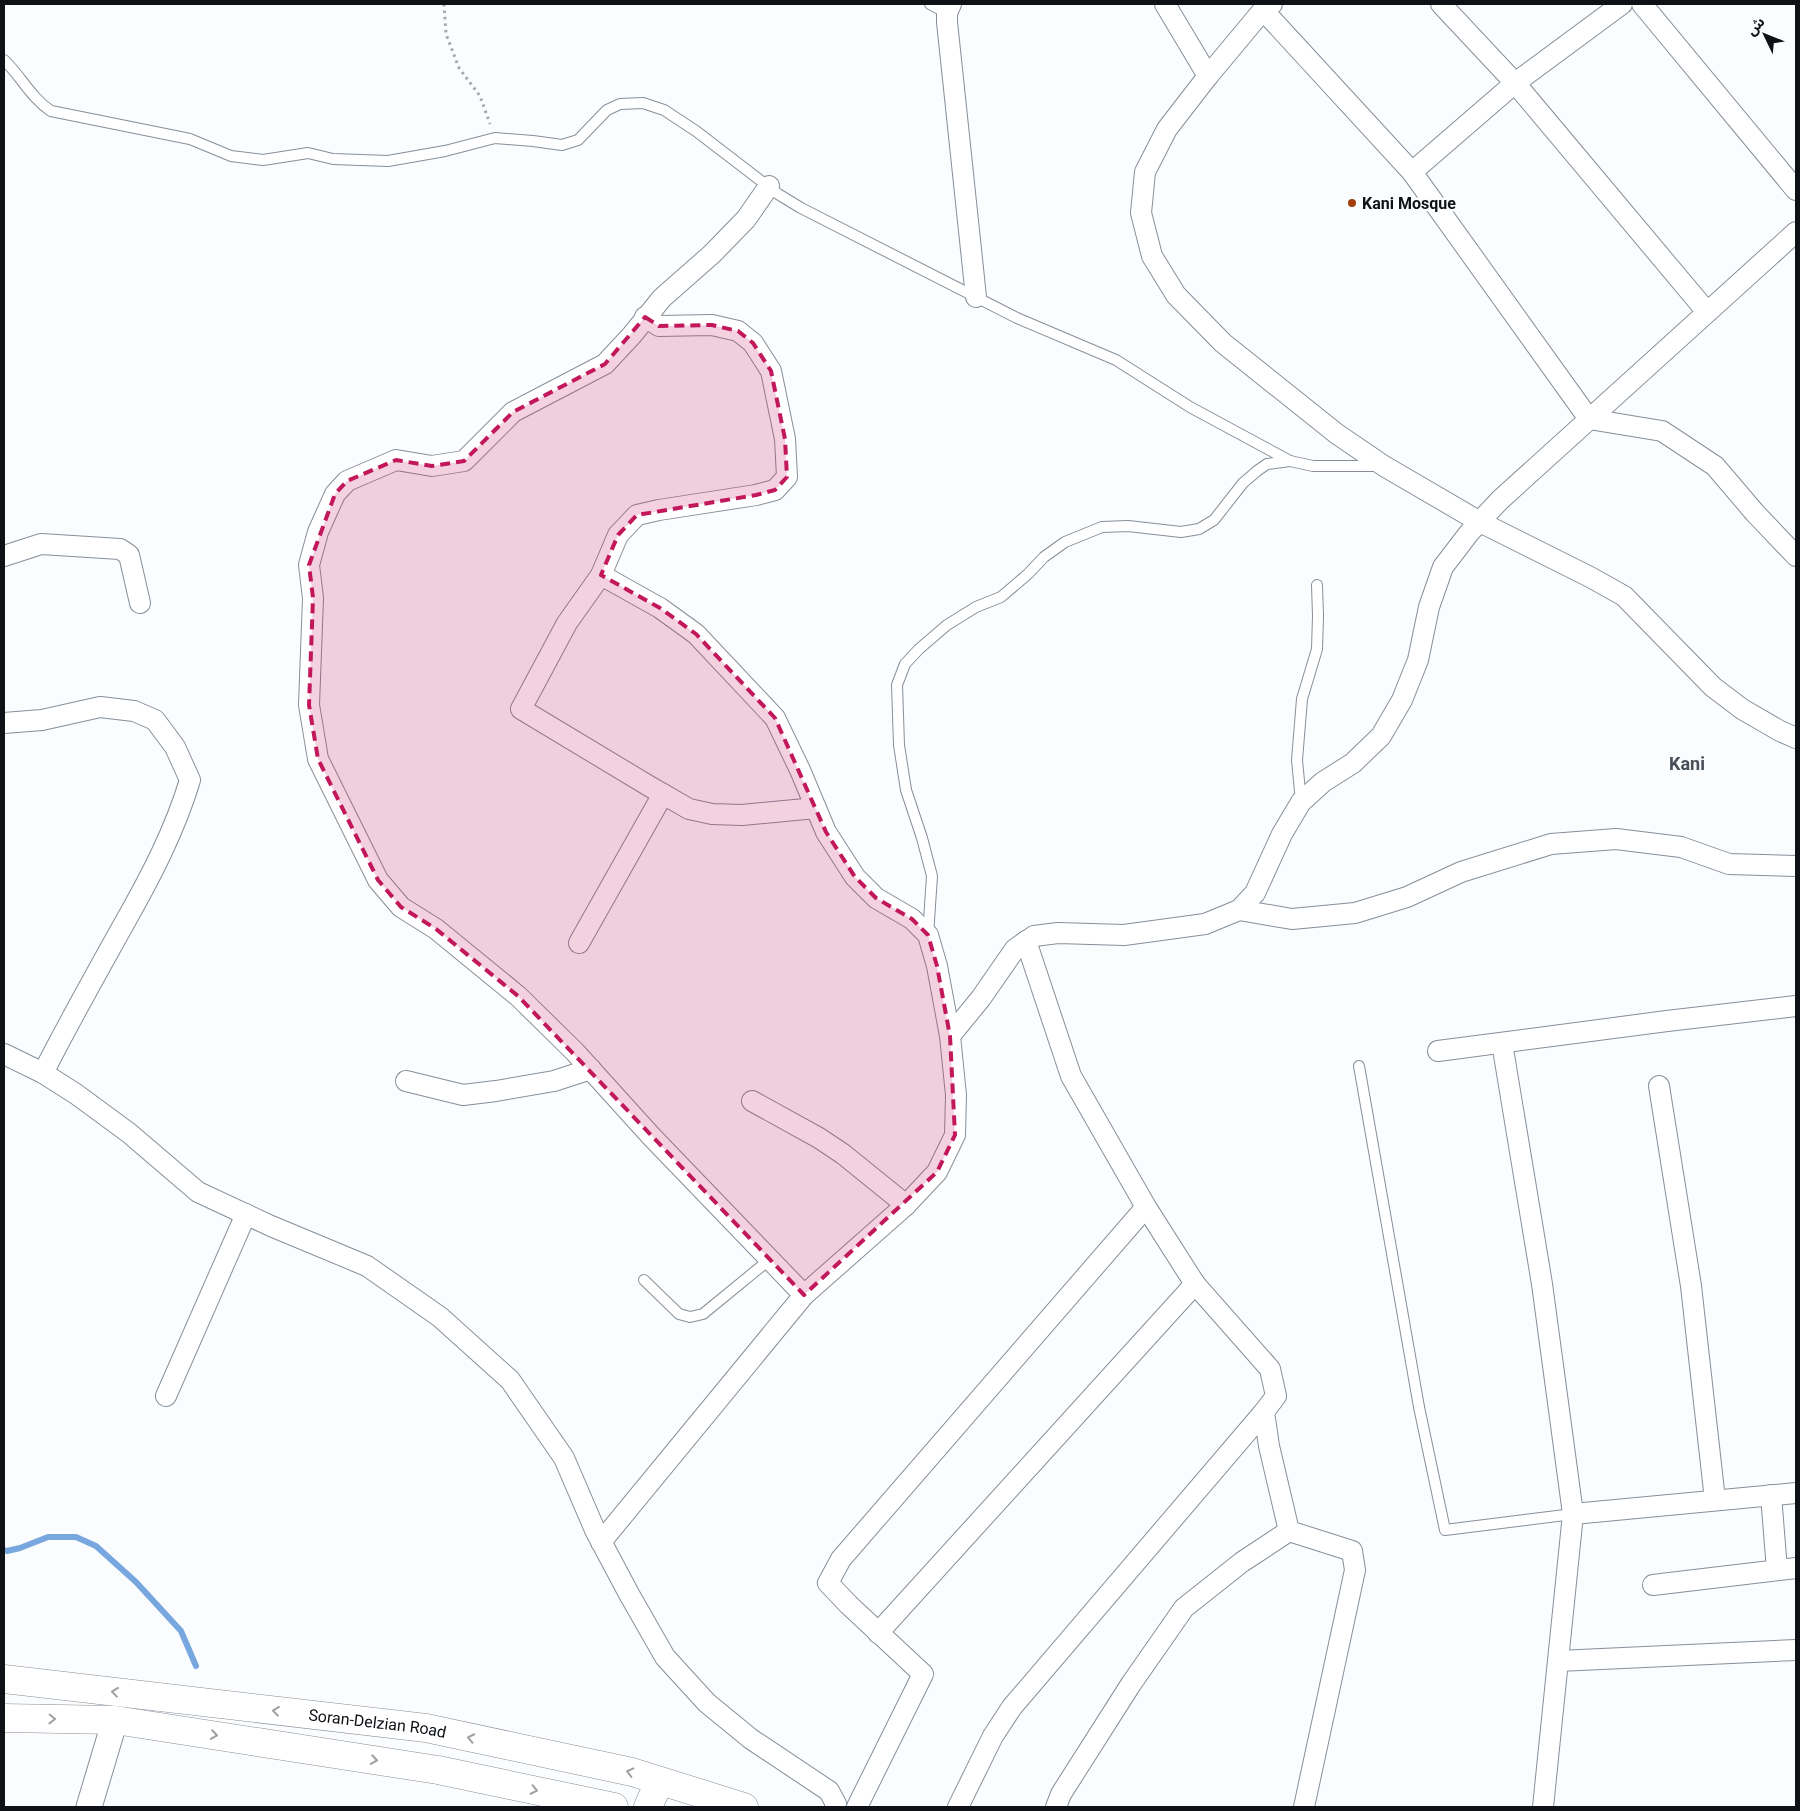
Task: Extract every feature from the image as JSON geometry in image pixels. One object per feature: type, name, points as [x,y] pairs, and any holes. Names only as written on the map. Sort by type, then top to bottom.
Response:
[{"type":"main road","name":"Soran-Delzian Road","points":[[4,1679],[426,1728],[632,1772],[656,1780],[699,1801],[744,1807]]},
{"type":"main road","points":[[4,1718],[115,1720],[438,1770],[614,1807]]},
{"type":"main road","points":[[648,1807],[656,1789],[656,1780]]},
{"type":"street","points":[[1166,4],[1208,76]]},
{"type":"street","points":[[1441,4],[1515,83],[1707,312]]},
{"type":"street","points":[[1412,172],[1515,83],[1622,4]]},
{"type":"street","points":[[1642,4],[1796,190]]},
{"type":"street","points":[[943,7],[976,297]]},
{"type":"street","points":[[1796,556],[1715,466],[1662,431],[1589,419],[1412,172],[1268,7],[1208,76],[1168,129],[1145,172],[1141,212],[1152,256],[1176,295],[1223,342],[1337,434],[1384,466],[1480,522],[1624,596],[1713,687],[1742,709],[1796,738]]},
{"type":"street","points":[[769,186],[746,219],[712,254],[662,298],[605,364],[513,412],[464,461],[432,466],[396,460],[347,481],[335,494],[318,532],[310,565],[313,598],[309,705],[318,759],[378,880],[401,907],[436,930],[518,996],[591,1070],[658,1143],[804,1295]]},
{"type":"street","points":[[950,1036],[981,998],[1015,949],[1034,936],[1058,933],[1124,935],[1205,924],[1239,910],[1255,893],[1282,834],[1301,802],[1323,782],[1353,763],[1380,736],[1402,700],[1418,660],[1429,607],[1444,567],[1480,522],[1500,500],[1796,232]]},
{"type":"street","points":[[645,317],[659,326],[712,325],[738,331],[752,343],[771,371],[785,439],[787,477],[775,490],[756,495],[637,515],[618,535],[601,576],[567,623],[522,710],[690,809],[712,814],[742,816],[816,808]]},
{"type":"street","points":[[4,556],[41,544],[120,549],[129,555],[140,603]]},
{"type":"street","points":[[601,576],[660,608],[696,634],[775,718],[800,770],[826,832],[855,877],[876,898],[912,918],[928,935],[937,966],[950,1036],[956,1095],[955,1135],[937,1172],[906,1205],[804,1295],[601,1542]]},
{"type":"street","points":[[4,723],[42,720],[100,707],[134,711],[155,720],[175,747],[190,780],[181,810],[154,870],[71,1018],[43,1073]]},
{"type":"street","points":[[580,944],[663,794]]},
{"type":"street","points":[[1239,910],[1292,919],[1355,913],[1407,897],[1461,872],[1551,844],[1616,839],[1681,847],[1729,864],[1796,866]]},
{"type":"street","points":[[958,1807],[993,1736],[1012,1707],[1276,1396],[1270,1369],[1195,1284],[1146,1207],[1071,1076],[1026,941]]},
{"type":"street","points":[[1438,1051],[1796,1006]]},
{"type":"street","points":[[1502,1043],[1542,1284],[1573,1514],[1543,1807]]},
{"type":"street","points":[[4,1054],[43,1073],[129,1132],[198,1192],[367,1266],[440,1317],[510,1380],[564,1458],[601,1542],[664,1657],[707,1703],[751,1739],[829,1791],[836,1804],[835,1807]]},
{"type":"street","points":[[406,1081],[463,1095],[554,1080],[591,1070]]},
{"type":"street","points":[[1659,1086],[1691,1286],[1715,1500]]},
{"type":"street","points":[[752,1100],[835,1149],[906,1205]]},
{"type":"street","points":[[857,1807],[923,1674],[849,1606],[828,1583],[841,1559],[1146,1207]]},
{"type":"street","points":[[166,1396],[246,1214]]},
{"type":"street","points":[[878,1633],[1195,1284]]},
{"type":"street","points":[[1264,1412],[1269,1446],[1288,1531]]},
{"type":"street","points":[[1573,1514],[1796,1493]]},
{"type":"street","points":[[1653,1584],[1787,1569],[1772,1495]]},
{"type":"street","points":[[1056,1807],[1061,1794],[1126,1692],[1184,1608],[1242,1562],[1288,1531]]},
{"type":"street","points":[[1288,1531],[1352,1551],[1356,1570],[1304,1807]]},
{"type":"street","points":[[1558,1661],[1796,1650]]},
{"type":"street","points":[[89,1807],[115,1720]]},
{"type":"lane","points":[[4,60],[40,104],[51,111],[190,139],[231,156],[263,160],[308,153],[333,159],[388,161],[445,151],[495,138],[533,140],[562,145],[578,140],[606,110],[620,104],[643,103],[664,110],[696,131],[801,208],[1018,318],[1116,360],[1190,407],[1290,461],[1313,466],[1384,466]]},
{"type":"lane","points":[[928,935],[932,900],[932,876],[906,790],[899,745],[897,685],[905,664],[947,625],[976,607],[1001,597],[1028,574],[1044,557],[1065,542],[1102,527],[1128,526],[1181,532],[1199,529],[1214,520],[1243,483],[1267,464],[1290,461]]},
{"type":"lane","points":[[1301,802],[1298,751],[1302,699],[1317,649],[1317,585]]},
{"type":"lane","points":[[1359,1066],[1419,1407],[1444,1530],[1573,1514]]},
{"type":"lane","points":[[644,1280],[679,1314],[690,1317],[704,1314],[769,1260]]},
{"type":"path","points":[[444,4],[446,34],[459,68],[480,96],[495,138]]},
{"type":"highlighted area","points":[[645,317],[659,326],[712,325],[738,331],[753,343],[771,371],[785,439],[787,477],[775,490],[756,495],[637,515],[618,535],[601,575],[660,608],[696,634],[775,718],[826,832],[855,877],[876,898],[912,919],[928,935],[937,966],[950,1036],[955,1135],[937,1172],[804,1295],[518,996],[436,929],[401,907],[378,880],[318,759],[309,705],[313,598],[309,565],[335,494],[347,481],[396,460],[432,466],[464,461],[513,412],[605,364]]},
{"type":"waterway","points":[[4,1550],[20,1548],[48,1537],[76,1537],[96,1546],[136,1582],[181,1631],[196,1666]]},
{"type":"place","name":"Kani Mosque","points":[[1352,203]]},
{"type":"district","name":"Kani","points":[[1687,763]]}]
